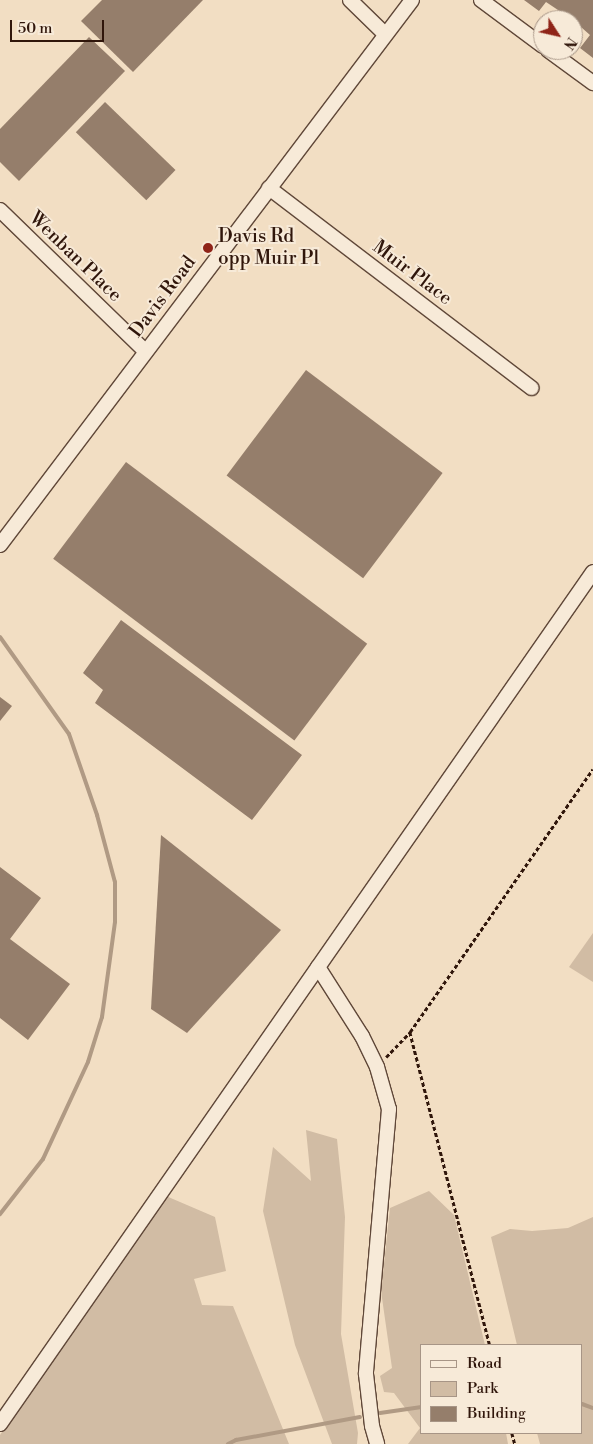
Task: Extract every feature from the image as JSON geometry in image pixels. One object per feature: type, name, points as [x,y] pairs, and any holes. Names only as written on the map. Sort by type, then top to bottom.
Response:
[{"type":"street","points":[[350,0],[385,34]]},
{"type":"street","name":"Davis Road","points":[[0,545],[412,0]]},
{"type":"street","points":[[481,0],[533,39]]},
{"type":"street","points":[[562,60],[593,83]]},
{"type":"street","name":"Muir Place","points":[[269,188],[532,388]]},
{"type":"street","name":"Wenban Place","points":[[0,210],[145,351]]},
{"type":"street","points":[[0,1424],[593,572]]},
{"type":"street","points":[[318,967],[362,1036],[377,1067],[389,1109],[366,1374],[372,1426],[377,1444]]},
{"type":"path","points":[[377,1067],[410,1032],[593,770]]},
{"type":"path","points":[[410,1032],[490,1344]]},
{"type":"green space","points":[[593,933],[593,982],[569,967]]},
{"type":"green space","points":[[306,1130],[337,1139],[345,1217],[341,1334],[358,1433],[357,1444],[332,1444],[295,1345],[263,1211],[273,1147],[311,1181]]},
{"type":"green space","points":[[429,1191],[454,1215],[485,1344],[420,1344],[420,1428],[394,1393],[384,1392],[380,1376],[392,1368],[381,1291],[390,1208]]},
{"type":"green space","points":[[166,1196],[215,1217],[226,1271],[194,1279],[202,1305],[233,1306],[289,1444],[0,1444],[0,1435]]},
{"type":"green space","points":[[593,1217],[593,1444],[540,1444],[537,1434],[583,1434],[583,1344],[517,1344],[491,1237],[510,1229],[532,1231],[568,1228]]},
{"type":"green space","points":[[420,1428],[420,1434],[506,1434],[508,1444],[408,1444]]},
{"type":"building","points":[[102,0],[203,0],[133,72],[81,21]]},
{"type":"building","points":[[524,0],[593,0],[593,58],[583,50],[583,44],[590,35],[583,29],[583,10],[558,10],[546,2],[538,10]]},
{"type":"building","points":[[89,37],[125,71],[19,181],[0,162],[0,129]]},
{"type":"building","points":[[105,102],[175,170],[146,200],[76,132]]},
{"type":"building","points":[[306,370],[443,473],[363,578],[227,475]]},
{"type":"building","points":[[126,462],[367,644],[294,740],[53,559]]},
{"type":"building","points":[[121,620],[302,755],[252,820],[95,703],[103,690],[83,673]]},
{"type":"building","points":[[0,697],[12,706],[0,721]]},
{"type":"building","points":[[161,835],[281,930],[187,1033],[151,1009]]},
{"type":"building","points":[[0,867],[41,898],[10,939],[70,984],[28,1040],[0,1018]]},
{"type":"waterway","points":[[0,637],[69,734],[97,815],[115,882],[115,922],[102,1017],[88,1062],[43,1159],[0,1214]]},
{"type":"waterway","points":[[583,1404],[593,1408]]},
{"type":"waterway","points":[[380,1413],[420,1407]]},
{"type":"waterway","points":[[228,1444],[236,1440],[360,1417]]},
{"type":"place","name":"Davis Rd opp Muir Pl","points":[[208,248]]}]
